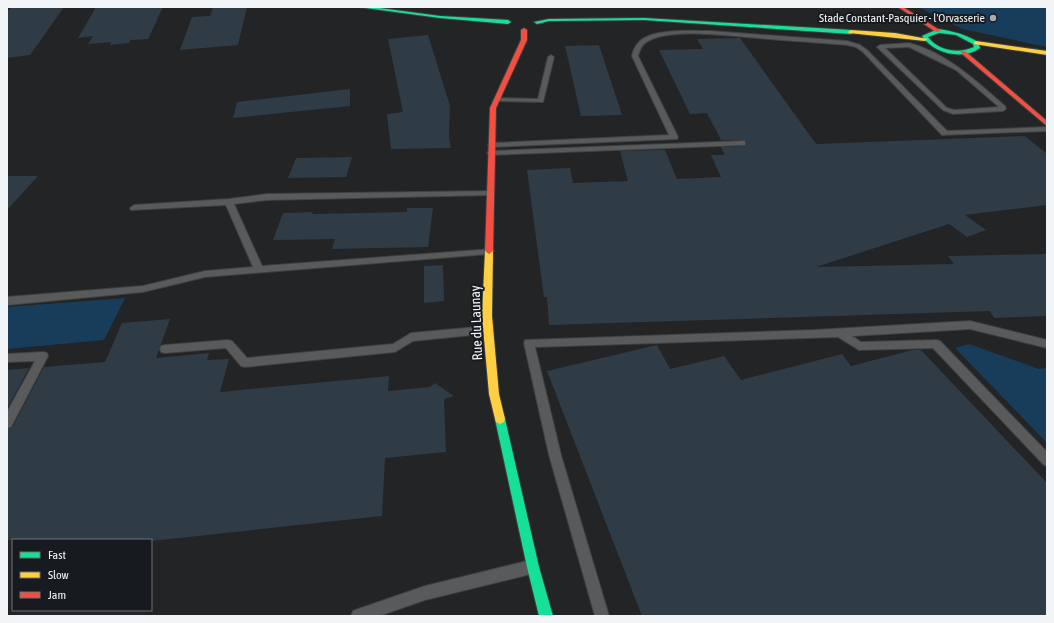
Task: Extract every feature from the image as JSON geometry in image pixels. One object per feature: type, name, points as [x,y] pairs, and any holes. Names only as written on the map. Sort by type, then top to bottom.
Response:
[{"type":"street","points":[[360,7],[440,17],[508,22],[522,18],[537,22],[549,20],[644,19],[895,35],[925,39],[931,44],[942,49],[963,52],[974,50],[978,46],[976,43]]},
{"type":"street","points":[[900,7],[938,31]]},
{"type":"street","points":[[508,22],[508,26],[511,28],[524,30],[536,27],[537,22]]},
{"type":"street","name":"Rue du Launay","points":[[524,30],[524,40],[493,108],[487,316],[494,394],[533,567],[546,616]]},
{"type":"street","points":[[925,39],[928,34],[938,31],[960,34],[976,43],[1047,53]]},
{"type":"street","points":[[963,52],[1047,124]]},
{"type":"lane","points":[[492,149],[674,137],[635,56],[636,50],[642,43],[652,38],[692,33],[711,33],[847,43],[858,46],[865,51],[944,133],[1047,129]]},
{"type":"lane","points":[[989,95],[1003,107],[1003,109],[949,111],[880,47],[909,45],[916,47],[958,68],[989,95],[1013,95]]},
{"type":"lane","points":[[496,100],[542,101],[551,57]]},
{"type":"lane","points":[[492,149],[742,143]]},
{"type":"lane","points":[[134,208],[229,202],[267,197],[490,193]]},
{"type":"lane","points":[[229,202],[259,270]]},
{"type":"lane","points":[[7,301],[143,289],[206,274],[489,251]]},
{"type":"lane","points":[[602,616],[555,455],[529,343],[838,332],[970,325],[1047,344]]},
{"type":"lane","points":[[165,349],[228,344],[245,363],[395,348],[411,338],[488,330]]},
{"type":"lane","points":[[838,332],[859,346],[936,344],[1047,460]]},
{"type":"lane","points":[[7,358],[43,356],[7,423]]},
{"type":"lane","points":[[358,616],[425,593],[533,567]]},
{"type":"shaded area","name":"Stade Constant-Pasquier - l'Orvasserie","points":[[918,7],[1047,7],[1047,47],[962,29]]},
{"type":"shaded area","points":[[125,298],[104,340],[7,349],[7,307]]},
{"type":"shaded area","points":[[969,344],[1039,369],[1047,368],[1047,443],[955,348]]},
{"type":"building","points":[[12,7],[64,7],[30,55],[7,58],[7,12]]},
{"type":"building","points":[[96,7],[163,7],[148,39],[130,40],[129,43],[110,45],[111,42],[88,44],[93,36],[78,38]]},
{"type":"building","points":[[213,7],[247,7],[238,45],[180,50],[192,17],[210,16]]},
{"type":"building","points":[[428,35],[450,106],[449,138],[451,148],[391,149],[387,114],[403,112],[388,39]]},
{"type":"building","points":[[740,38],[816,144],[1025,136],[1047,154],[1047,205],[965,215],[986,230],[967,237],[949,224],[816,267],[954,264],[948,256],[1047,254],[1047,316],[994,318],[990,311],[549,325],[547,297],[544,297],[527,170],[570,168],[573,183],[628,181],[620,151],[665,150],[677,179],[721,177],[711,155],[725,155],[721,147],[745,146],[746,140],[721,140],[707,113],[690,114],[659,50],[703,49],[697,39]]},
{"type":"building","points":[[599,45],[622,115],[581,116],[565,46]]},
{"type":"building","points":[[350,89],[350,106],[233,118],[237,102]]},
{"type":"building","points":[[352,157],[346,177],[288,178],[296,158]]},
{"type":"building","points":[[7,176],[38,176],[7,210]]},
{"type":"building","points":[[407,208],[433,208],[428,247],[332,249],[335,239],[273,240],[283,213],[313,212],[312,214],[407,212]]},
{"type":"building","points":[[443,265],[444,301],[424,303],[424,266]]},
{"type":"building","points":[[170,319],[156,358],[209,353],[207,360],[229,359],[220,392],[389,376],[388,391],[430,387],[435,383],[454,396],[444,399],[446,452],[385,458],[382,516],[152,541],[152,539],[7,540],[7,429],[12,428],[44,367],[105,362],[122,323]]},
{"type":"building","points":[[657,345],[670,369],[724,356],[741,380],[842,354],[851,366],[913,350],[921,350],[1047,483],[1047,616],[642,616],[547,371]]},
{"type":"building","points":[[29,368],[7,409],[7,370]]},
{"type":"traffic: fast","points":[[360,7],[440,17],[508,22]]},
{"type":"traffic: fast","points":[[537,22],[549,20],[644,19],[851,32]]},
{"type":"traffic: fast","points":[[938,31],[953,33],[967,38],[976,43],[977,48],[964,52],[956,52],[934,46],[925,36],[938,31]]},
{"type":"traffic: fast","points":[[500,419],[533,567],[546,616]]},
{"type":"traffic: slow","points":[[851,32],[925,39]]},
{"type":"traffic: slow","points":[[976,43],[1047,53]]},
{"type":"traffic: slow","points":[[489,251],[487,316],[494,394],[500,419]]},
{"type":"traffic: jam","points":[[900,7],[938,31]]},
{"type":"traffic: jam","points":[[489,251],[493,108],[524,40],[524,30]]},
{"type":"traffic: jam","points":[[963,52],[1047,124]]},
{"type":"place","name":"Stade Constant-Pasquier - l'Orvasserie","points":[[993,18]]}]
